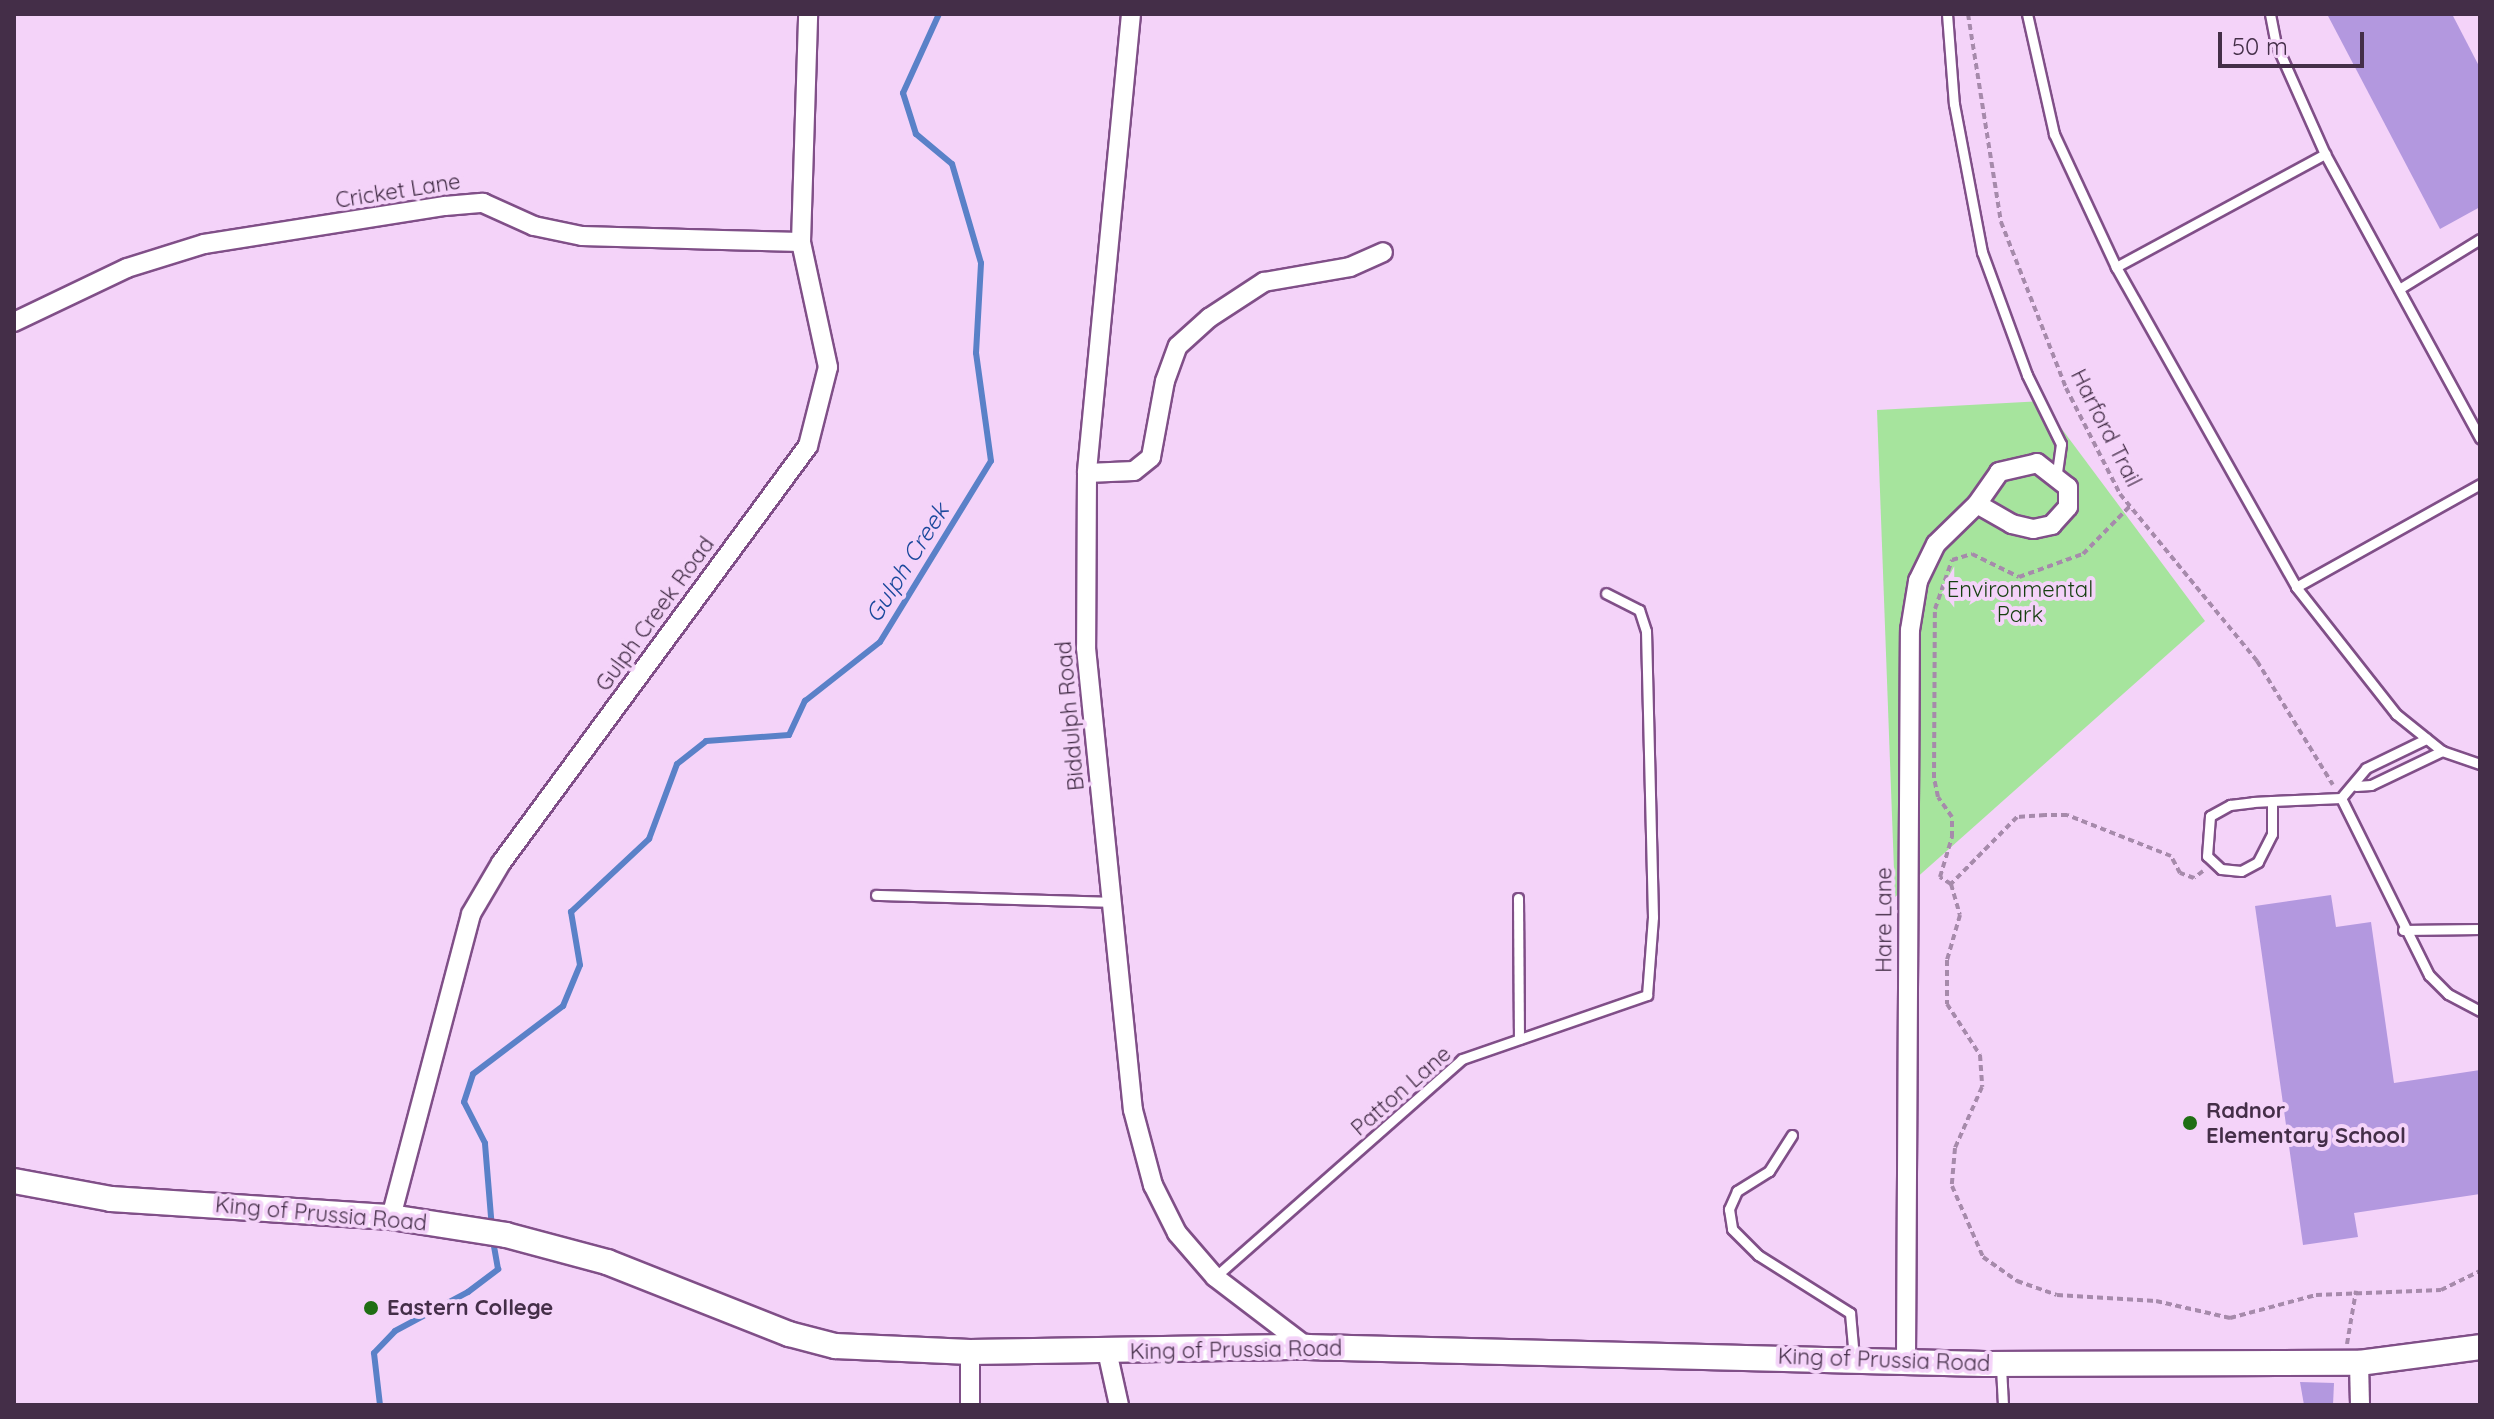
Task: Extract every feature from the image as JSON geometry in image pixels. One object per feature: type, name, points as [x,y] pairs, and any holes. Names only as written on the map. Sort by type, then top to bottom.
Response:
[{"type":"street","name":"Gulph Creek Road","points":[[391,1217],[471,914],[501,863],[808,446],[828,367],[801,242],[808,14]]},
{"type":"street","name":"Biddulph Road","points":[[1131,14],[1087,473],[1086,648],[1133,1110],[1153,1185],[1177,1233],[1215,1277],[1307,1347]]},
{"type":"street","name":"Cricket Lane","points":[[14,322],[127,268],[204,244],[445,206],[483,203],[534,226],[582,236],[801,242]]},
{"type":"street","points":[[1087,473],[1134,471],[1151,457],[1165,381],[1178,346],[1209,318],[1264,282],[1350,267],[1383,252]]},
{"type":"street","name":"Hare Lane","points":[[1906,1359],[1910,630],[1918,581],[1936,544],[1977,504],[1999,472],[2017,464],[2037,463],[2057,473]]},
{"type":"street","points":[[1977,504],[2012,524],[2033,529],[2052,525],[2068,507],[2068,487],[2057,473]]},
{"type":"street","name":"King of Prussia Road","points":[[14,1181],[111,1199],[391,1217],[506,1235],[607,1262],[789,1334],[835,1346],[970,1352],[1307,1347],[1906,1359],[2001,1364],[2351,1363],[2480,1347]]},
{"type":"street","points":[[1107,1351],[1119,1405]]},
{"type":"street","points":[[970,1352],[970,1405]]},
{"type":"street","points":[[2351,1363],[2360,1405]]},
{"type":"lane","points":[[1947,14],[1954,104],[1982,252],[2027,375],[2061,444],[2057,473]]},
{"type":"lane","points":[[2027,14],[2054,134],[2116,267],[2296,587],[2366,680],[2426,739],[2442,751],[2480,764]]},
{"type":"lane","points":[[2270,14],[2276,44],[2325,154],[2480,438]]},
{"type":"lane","points":[[2116,267],[2325,154]]},
{"type":"lane","points":[[2399,289],[2480,239]]},
{"type":"lane","points":[[2296,587],[2480,484]]},
{"type":"lane","name":"Patton Lane","points":[[1215,1277],[1462,1059],[1647,995],[1653,917],[1646,631],[1639,610],[1606,593]]},
{"type":"lane","points":[[2272,801],[2272,834],[2258,862],[2241,871],[2221,869],[2207,856],[2210,816],[2230,805],[2272,801],[2341,798],[2356,786],[2366,768],[2426,739]]},
{"type":"lane","points":[[2356,786],[2371,785],[2442,751]]},
{"type":"lane","points":[[2341,798],[2403,930],[2437,984],[2480,1011]]},
{"type":"lane","points":[[876,895],[1111,902]]},
{"type":"lane","points":[[1518,898],[1519,1039]]},
{"type":"lane","points":[[2403,930],[2480,929]]},
{"type":"lane","points":[[1792,1135],[1769,1171],[1737,1191],[1729,1209],[1732,1229],[1758,1255],[1850,1313],[1854,1358]]},
{"type":"lane","points":[[2001,1364],[2003,1405]]},
{"type":"path","name":"Harford Trail","points":[[1968,14],[2001,222],[2066,388],[2130,506],[2257,661],[2341,798]]},
{"type":"path","points":[[2130,506],[2083,554],[2019,577],[1972,554],[1952,560],[1935,609],[1934,762],[1938,797],[1952,817],[1952,837],[1940,877],[1951,884],[1960,915],[1947,960],[1947,1004],[1980,1055],[1982,1087],[1955,1148],[1952,1186],[1983,1257],[2017,1281],[2057,1295],[2156,1301],[2230,1318],[2316,1295],[2441,1290],[2480,1271]]},
{"type":"path","points":[[1951,884],[2017,817],[2067,815],[2171,856],[2180,873],[2194,878],[2214,862]]},
{"type":"path","points":[[2351,1363],[2356,1291]]},
{"type":"green space","name":"Environmental Park","points":[[2041,401],[2205,621],[1895,897],[1877,410]]},
{"type":"building","points":[[2327,14],[2452,14],[2480,68],[2480,207],[2440,229]]},
{"type":"building","points":[[2331,895],[2336,927],[2371,922],[2394,1083],[2480,1070],[2480,1194],[2354,1213],[2358,1237],[2303,1245],[2255,906]]},
{"type":"building","points":[[2300,1382],[2334,1383],[2333,1405],[2304,1405]]},
{"type":"waterway","name":"Gulph Creek","points":[[492,1229],[485,1143],[464,1102],[473,1074],[563,1006],[580,965],[571,912],[649,839],[677,764],[706,741],[789,735],[805,701],[880,642],[991,461],[976,353],[981,263],[952,164],[916,134],[903,93],[939,14]]},
{"type":"waterway","name":"Gulph Creek","points":[[380,1405],[374,1353],[395,1331],[468,1292],[498,1269],[493,1240]]},
{"type":"place","name":"Radnor Elementary School","points":[[2190,1123]]},
{"type":"place","name":"Eastern College","points":[[371,1308]]}]
